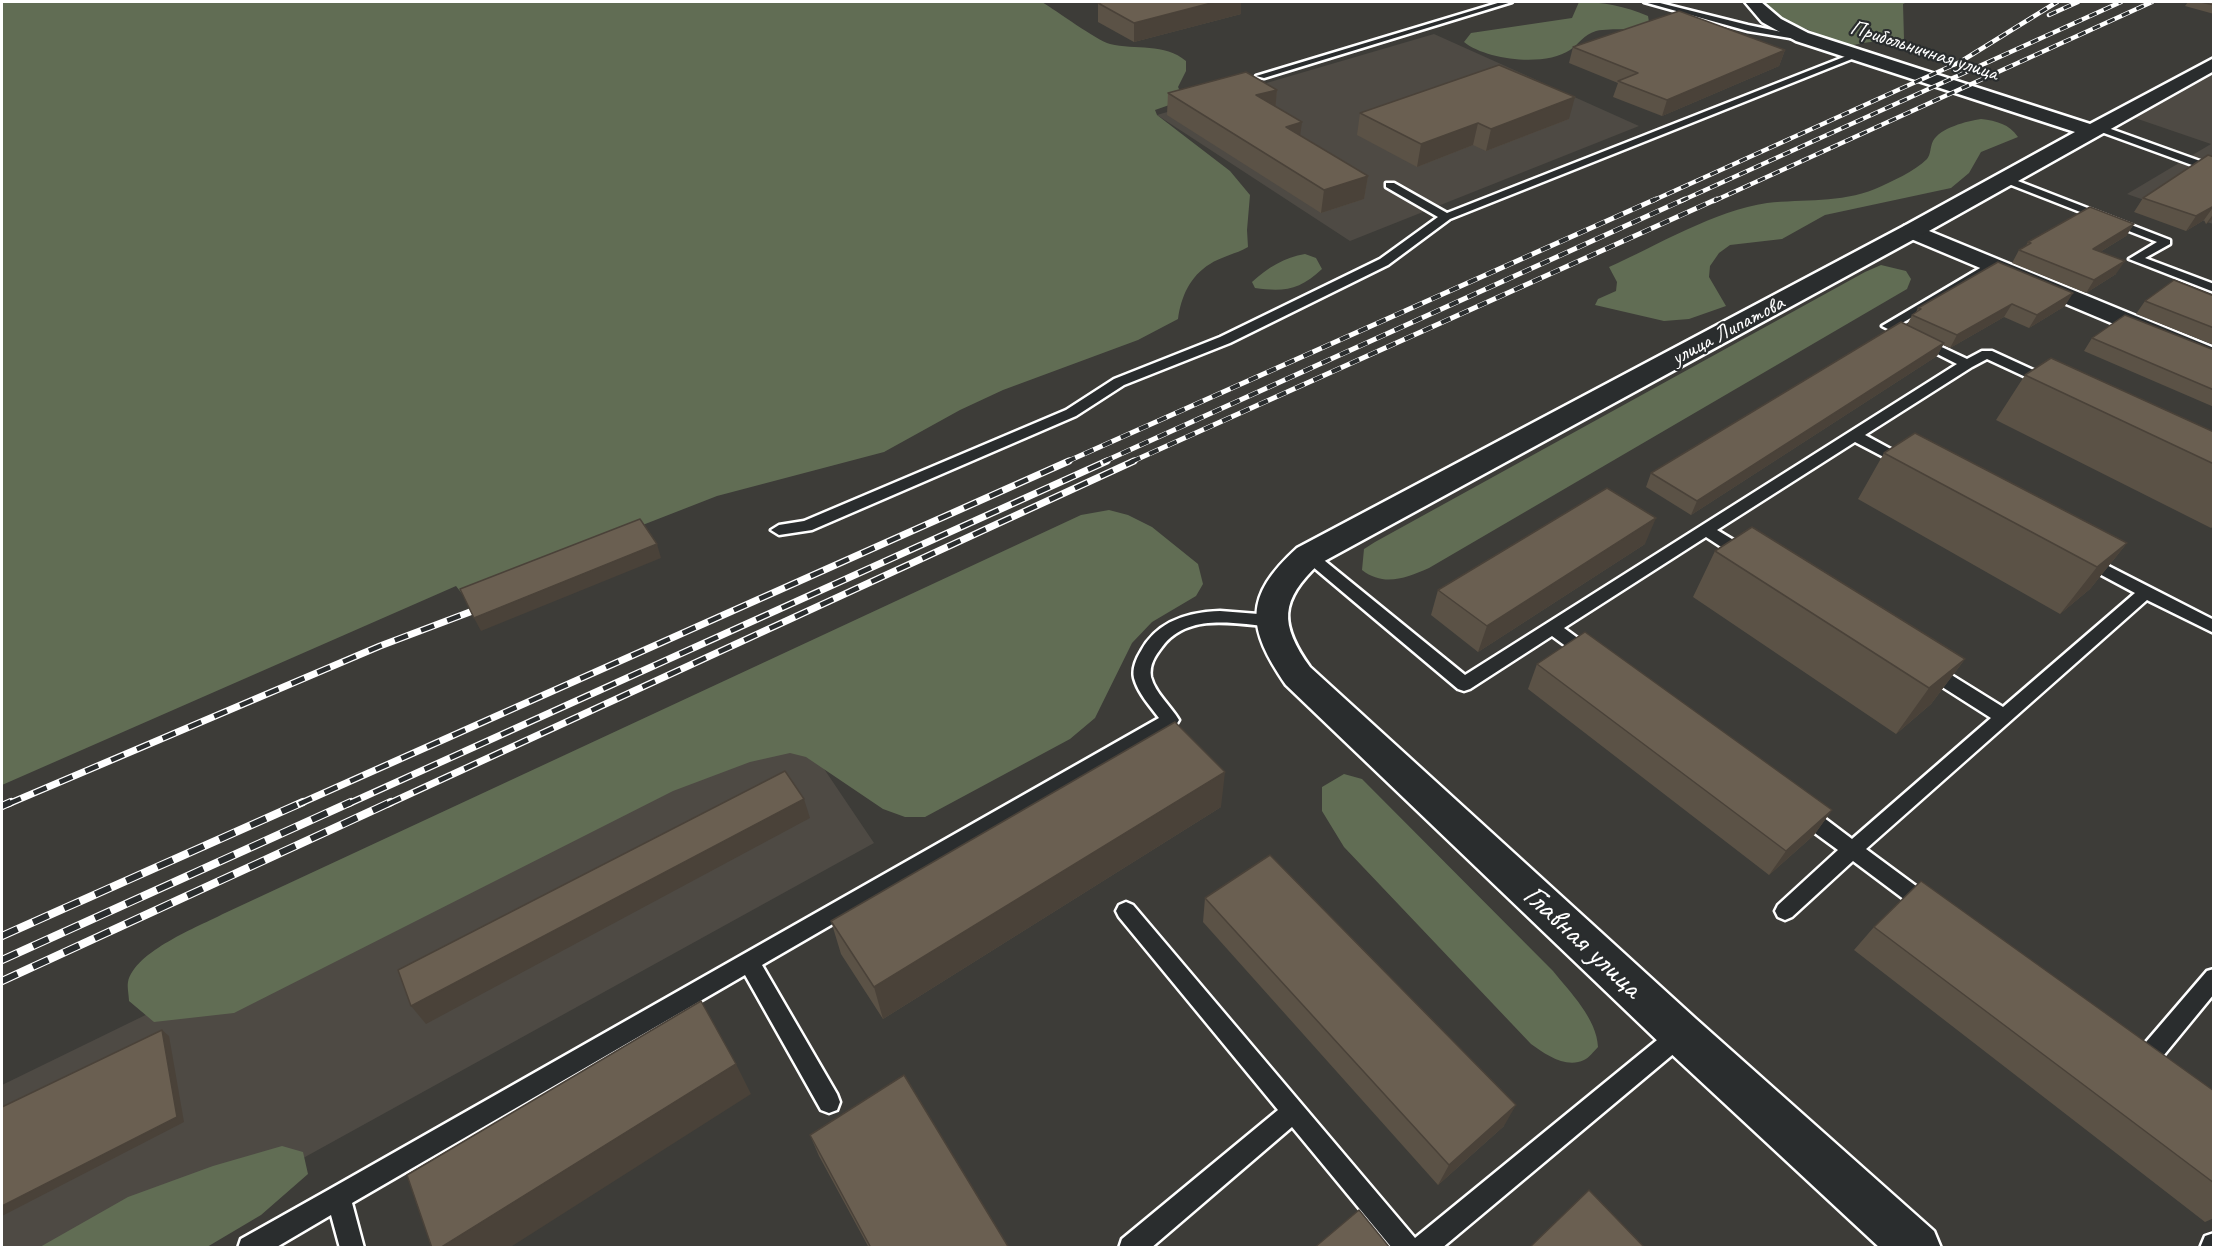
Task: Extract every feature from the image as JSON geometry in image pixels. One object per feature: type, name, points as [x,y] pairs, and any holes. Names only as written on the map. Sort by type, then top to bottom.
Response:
[{"type":"street","name":"Прибольничная улица","points":[[1753,2],[1760,12],[1780,28],[1802,37],[2094,129]]},
{"type":"street","name":"улица Липатова","points":[[1271,621],[1272,602],[1278,586],[1292,568],[1308,556],[1912,231],[2214,63]]},
{"type":"street","points":[[1912,231],[2214,358]]},
{"type":"street","name":"Главная улица","points":[[1271,621],[1274,638],[1282,656],[1298,676],[1681,1034],[1917,1248]]},
{"type":"lane","points":[[1261,76],[1508,2]]},
{"type":"lane","points":[[1648,2],[1748,28],[1802,37]]},
{"type":"lane","points":[[779,530],[807,526],[1071,413],[1119,382],[1225,340],[1384,262],[1446,217],[1857,55]]},
{"type":"lane","points":[[2094,129],[2214,170]]},
{"type":"lane","points":[[2005,179],[2166,242],[2136,259],[2214,288]]},
{"type":"lane","points":[[1390,185],[1446,217]]},
{"type":"lane","points":[[1967,364],[1888,326],[1992,265]]},
{"type":"lane","points":[[1308,556],[1464,684],[1967,364],[1987,354],[2062,388]]},
{"type":"lane","points":[[1855,436],[1917,469]]},
{"type":"lane","points":[[1706,530],[1756,561]]},
{"type":"lane","points":[[2073,553],[2214,627]]},
{"type":"lane","points":[[1785,911],[1852,849],[2146,592]]},
{"type":"lane","points":[[250,1248],[1170,720],[1143,680],[1143,661],[1156,639],[1178,623],[1210,615],[1271,621]]},
{"type":"lane","points":[[1552,628],[1599,662]]},
{"type":"lane","points":[[1915,661],[2004,717]]},
{"type":"lane","points":[[1786,801],[1946,919]]},
{"type":"lane","points":[[1126,911],[1408,1248]]},
{"type":"lane","points":[[748,961],[829,1102]]},
{"type":"lane","points":[[2142,1064],[2214,978]]},
{"type":"lane","points":[[1422,1248],[1681,1034]]},
{"type":"lane","points":[[2123,1050],[2160,1077]]},
{"type":"lane","points":[[1131,1248],[1294,1111]]},
{"type":"lane","points":[[338,1197],[352,1248]]},
{"type":"shaded area","points":[[1434,34],[1639,126],[1350,241],[1157,115]]},
{"type":"shaded area","points":[[2213,74],[2213,224],[2127,194],[2211,144],[2132,117]]},
{"type":"shaded area","points":[[781,705],[874,843],[142,1247],[2,1248],[2,1085]]},
{"type":"green space","points":[[2,2],[1042,2],[1110,44],[1159,49],[1178,55],[1186,61],[1186,71],[1178,87],[1181,93],[1175,103],[1155,110],[1157,115],[1230,171],[1250,195],[1248,247],[1214,262],[1197,275],[1184,295],[1178,319],[1138,340],[1003,390],[960,410],[884,452],[717,496],[463,595],[456,586],[2,785]]},
{"type":"green space","points":[[1579,2],[1622,7],[1648,16],[1649,22],[1631,29],[1596,31],[1559,55],[1531,60],[1486,53],[1464,42],[1471,33],[1572,18]]},
{"type":"green space","points":[[1763,2],[1907,2],[1903,4],[1904,39],[1869,42],[1848,47],[1767,12]]},
{"type":"green space","points":[[1981,119],[2002,124],[2018,137],[1981,152],[1969,173],[1951,188],[1825,215],[1782,239],[1730,245],[1719,253],[1710,266],[1709,277],[1726,306],[1689,319],[1664,321],[1595,305],[1598,299],[1616,291],[1617,282],[1609,267],[1666,239],[1747,207],[1767,203],[1835,199],[1875,189],[1916,168],[1927,159],[1933,141],[1941,132],[1962,123]]},
{"type":"green space","points":[[1305,254],[1316,258],[1322,269],[1314,276],[1291,288],[1275,290],[1255,288],[1252,282],[1264,272],[1283,260]]},
{"type":"green space","points":[[1881,265],[1906,271],[1911,279],[1907,289],[1429,568],[1395,579],[1379,578],[1362,570],[1364,549],[1375,542]]},
{"type":"green space","points":[[1109,510],[1128,515],[1152,527],[1198,564],[1203,584],[1196,596],[1152,622],[1132,643],[1095,718],[1070,739],[925,817],[905,817],[883,809],[806,757],[790,753],[750,762],[673,791],[234,1013],[154,1022],[129,1001],[128,982],[133,971],[155,950],[184,933],[1081,515]]},
{"type":"green space","points":[[1344,774],[1362,779],[1553,971],[1582,1006],[1593,1026],[1598,1047],[1588,1058],[1577,1062],[1563,1062],[1531,1044],[1344,847],[1322,811],[1322,787]]},
{"type":"green space","points":[[282,1146],[303,1152],[308,1174],[261,1215],[207,1247],[40,1247],[128,1197],[213,1166]]},
{"type":"building","points":[[1215,2],[1134,23],[1098,3]]},
{"type":"building","points":[[1679,11],[1785,50],[1667,100],[1618,81],[1638,73],[1573,47]]},
{"type":"building","points":[[1499,65],[1575,97],[1491,129],[1478,123],[1421,144],[1360,113]]},
{"type":"building","points":[[1246,72],[1277,90],[1256,95],[1302,122],[1286,127],[1368,176],[1324,190],[1168,93]]},
{"type":"building","points":[[2208,155],[2214,157],[2214,206],[2196,216],[2143,198]]},
{"type":"building","points":[[2090,207],[2134,224],[2093,249],[2125,261],[2094,280],[2019,250],[2031,243],[2028,242]]},
{"type":"building","points":[[1998,262],[2073,293],[2037,315],[2012,304],[1957,335],[1912,315],[1921,309],[1918,308]]},
{"type":"building","points":[[2174,280],[2214,296],[2214,328],[2145,301]]},
{"type":"building","points":[[2125,315],[2214,350],[2214,390],[2092,338]]},
{"type":"building","points":[[1901,322],[1944,343],[1697,501],[1651,473]]},
{"type":"building","points":[[2051,358],[2214,432],[2214,464],[2025,375]]},
{"type":"building","points":[[1915,433],[2127,543],[2097,567],[1884,453]]},
{"type":"building","points":[[1607,488],[1656,518],[1487,626],[1438,590]]},
{"type":"building","points":[[640,519],[657,544],[474,618],[460,589]]},
{"type":"building","points":[[1752,527],[1965,659],[1929,688],[1715,551]]},
{"type":"building","points":[[1585,632],[1832,810],[1786,851],[1537,664]]},
{"type":"building","points":[[1175,722],[1225,772],[874,987],[831,921]]},
{"type":"building","points":[[785,771],[804,799],[411,1006],[398,970]]},
{"type":"building","points":[[1270,855],[1516,1105],[1449,1165],[1205,898]]},
{"type":"building","points":[[1921,881],[2214,1091],[2214,1183],[1874,927]]},
{"type":"building","points":[[701,1001],[736,1064],[440,1248],[432,1248],[407,1175]]},
{"type":"building","points":[[162,1030],[177,1117],[2,1206],[2,1107]]},
{"type":"building","points":[[904,1075],[1009,1248],[871,1248],[810,1135]]},
{"type":"building","points":[[1589,1190],[1645,1248],[1529,1248]]},
{"type":"building","points":[[1359,1210],[1390,1248],[1314,1248]]},
{"type":"railway","points":[[1652,201],[1960,62],[2057,2]]},
{"type":"railway","points":[[2049,15],[2078,2]]},
{"type":"railway","points":[[1681,201],[2121,2]]},
{"type":"railway","points":[[1714,201],[2152,2]]},
{"type":"railway","points":[[1066,462],[1656,199]]},
{"type":"railway","points":[[1103,462],[1685,199]]},
{"type":"railway","points":[[1131,462],[1717,199]]},
{"type":"railway","points":[[299,804],[1069,461]]},
{"type":"railway","points":[[348,804],[1107,461]]},
{"type":"railway","points":[[388,804],[1134,461]]},
{"type":"railway","points":[[8,804],[380,646],[470,612]]},
{"type":"railway","points":[[2,806],[11,802]]},
{"type":"railway","points":[[2,936],[303,802]]},
{"type":"railway","points":[[2,960],[351,802]]},
{"type":"railway","points":[[2,981],[391,802]]}]
